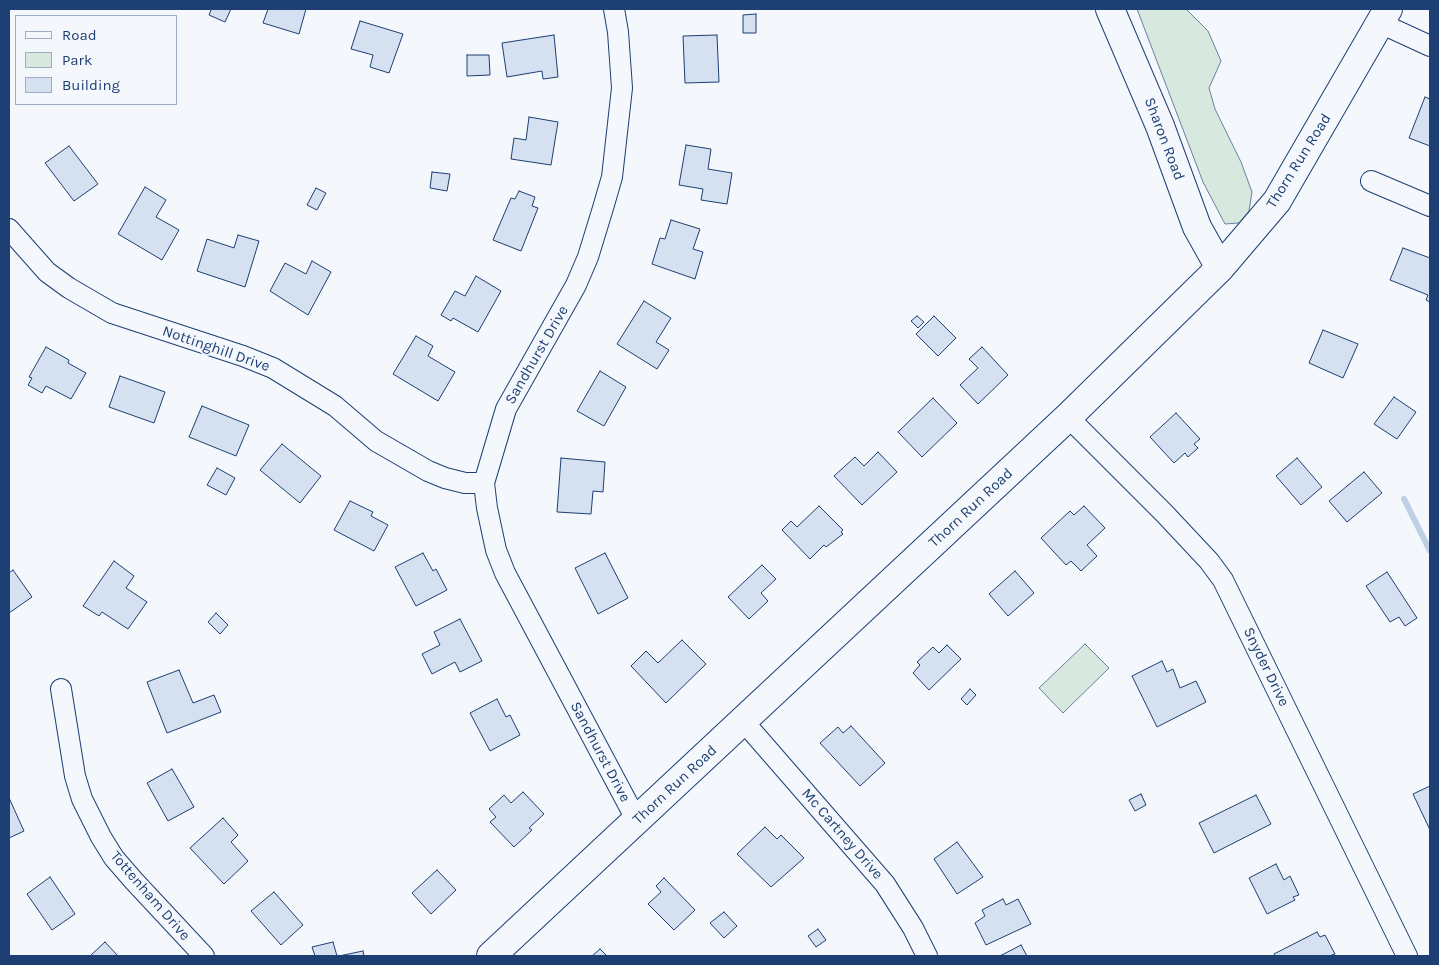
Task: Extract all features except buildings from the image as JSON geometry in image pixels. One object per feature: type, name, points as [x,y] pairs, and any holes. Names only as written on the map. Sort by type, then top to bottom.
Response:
[{"type":"street","name":"Sandhurst Drive","points":[[614,9],[618,32],[622,88],[612,177],[588,257],[576,285],[506,409],[484,482],[487,508],[496,550],[508,580],[637,821]]},
{"type":"street","name":"Sharon Road","points":[[1110,9],[1160,126],[1197,226],[1220,268]]},
{"type":"street","name":"Thorn Run Road","points":[[491,956],[744,722],[1068,417],[1220,268],[1277,201],[1384,16]]},
{"type":"street","points":[[1384,16],[1430,46]]},
{"type":"street","points":[[1371,180],[1430,206]]},
{"type":"street","name":"Nottinghill Drive","points":[[9,229],[47,272],[69,288],[112,313],[244,356],[272,368],[335,406],[376,441],[428,471],[458,481],[484,482]]},
{"type":"street","name":"Snyder Drive","points":[[1068,417],[1164,513],[1209,561],[1223,580],[1407,956]]},
{"type":"street","name":"Tottenham Drive","points":[[61,689],[76,776],[82,799],[101,837],[134,881],[204,956]]},
{"type":"street","name":"Mc Cartney Drive","points":[[744,722],[884,884],[913,928],[927,956]]},
{"type":"green space","points":[[1137,9],[1186,9],[1208,31],[1221,61],[1209,88],[1215,109],[1241,162],[1252,192],[1249,211],[1239,223],[1225,224],[1203,182]]},
{"type":"green space","points":[[1085,644],[1109,668],[1063,713],[1039,688]]},
{"type":"waterway","points":[[1404,499],[1430,551]]}]
